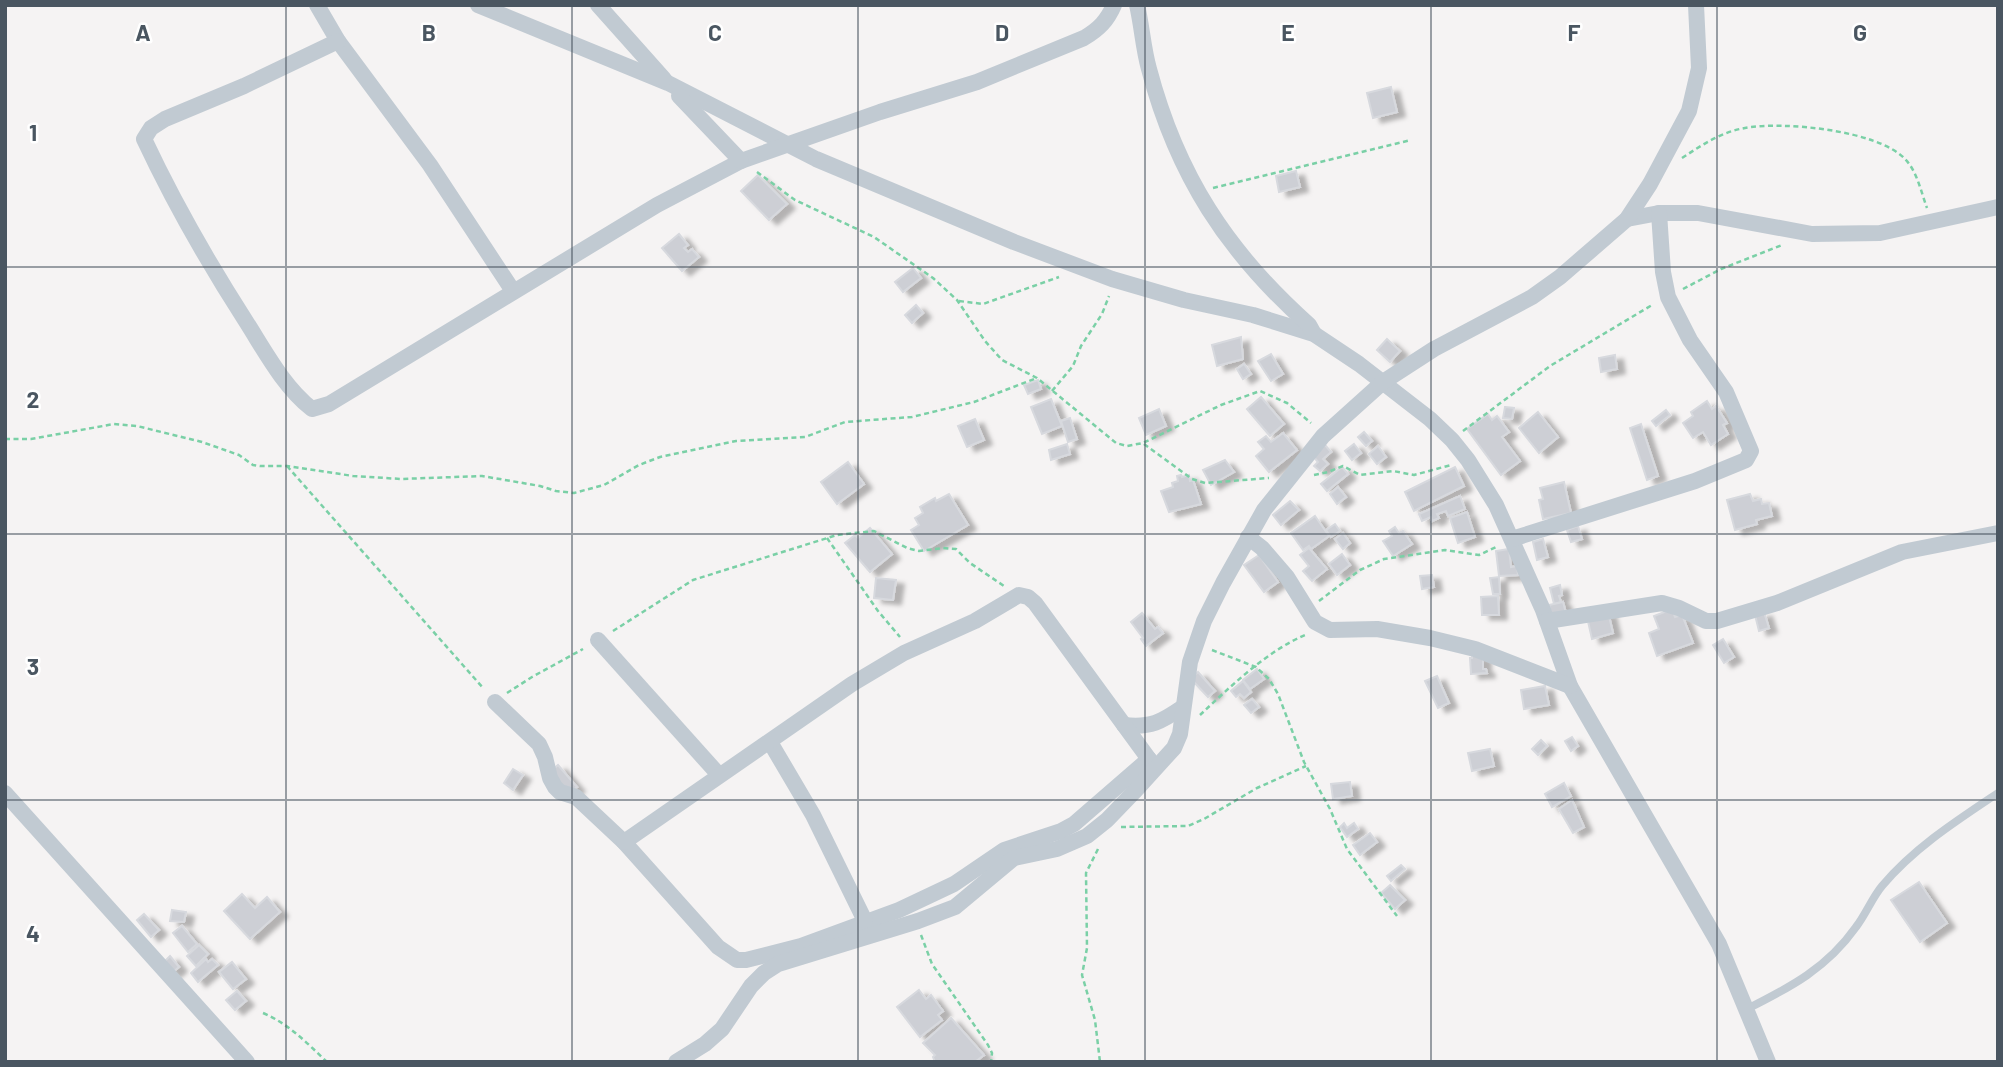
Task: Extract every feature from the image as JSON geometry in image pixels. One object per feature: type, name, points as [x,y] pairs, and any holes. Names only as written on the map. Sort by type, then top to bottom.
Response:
[{"type":"street","points":[[317,5],[338,41],[423,155],[513,291]]},
{"type":"street","points":[[478,5],[668,83],[816,159],[1082,268],[1184,300],[1254,315],[1314,334],[1383,382],[1452,440],[1496,505],[1547,621],[1570,687],[1720,944],[1747,1009],[1762,1059]]},
{"type":"street","points":[[598,5],[741,161]]},
{"type":"street","points":[[338,41],[165,120],[150,128],[144,139],[214,271],[270,359],[299,398],[312,409],[329,404],[657,205],[741,161],[977,82],[1084,38],[1099,29],[1114,5]]},
{"type":"street","points":[[1137,5],[1149,70],[1171,136],[1196,192],[1242,255],[1314,334]]},
{"type":"street","points":[[495,702],[539,744],[555,787],[560,792],[576,797],[624,842],[718,947],[737,960],[801,946],[932,896],[1004,850],[1074,824],[1174,748],[1180,734],[1190,662],[1204,621],[1264,510],[1323,436],[1383,382],[1434,349],[1532,297],[1627,219],[1650,184],[1689,111],[1699,68],[1696,5]]},
{"type":"street","points":[[1627,219],[1659,213],[1698,213],[1812,234],[1880,233],[1998,207]]},
{"type":"street","points":[[1512,540],[1695,481],[1750,456],[1751,451],[1726,392],[1690,340],[1668,297],[1663,272],[1659,213]]},
{"type":"street","points":[[1547,621],[1662,603],[1706,621],[1717,621],[1777,603],[1902,552],[1998,533]]},
{"type":"street","points":[[1248,537],[1262,548],[1287,577],[1315,622],[1330,630],[1377,629],[1475,649],[1570,687]]},
{"type":"street","points":[[624,842],[852,684],[911,650],[975,621],[1018,595],[1028,597],[1035,603],[1152,764]]},
{"type":"street","points":[[598,640],[719,775]]},
{"type":"street","points":[[1124,725],[1142,727],[1155,724],[1183,707]]},
{"type":"street","points":[[770,741],[813,815],[866,920]]},
{"type":"street","points":[[676,1062],[705,1044],[722,1029],[751,986],[764,972],[778,964],[955,907],[1014,859],[1070,844],[1107,824],[1152,764]]},
{"type":"street","points":[[5,793],[247,1062]]},
{"type":"lane","points":[[1747,1009],[1793,986],[1829,960],[1856,927],[1881,887],[1923,845],[1998,793]]},
{"type":"path","points":[[1682,158],[1714,137],[1744,128],[1779,125],[1858,136],[1892,149],[1905,159],[1915,174],[1933,223]]},
{"type":"path","points":[[1196,192],[1411,140]]},
{"type":"path","points":[[741,161],[794,200],[874,237],[933,278],[957,300],[995,353],[1010,365],[1037,378],[1116,443],[1127,446],[1143,443],[1221,405],[1260,391],[1287,403],[1323,436]]},
{"type":"path","points":[[1452,440],[1550,366],[1721,269],[1784,244]]},
{"type":"path","points":[[957,300],[983,304],[1082,268]]},
{"type":"path","points":[[1052,391],[1073,366],[1081,345],[1102,314],[1108,301],[1112,279]]},
{"type":"path","points":[[5,439],[31,439],[114,424],[137,426],[202,442],[239,455],[253,465],[286,466],[353,476],[401,479],[482,476],[540,486],[556,492],[575,493],[604,485],[639,465],[660,457],[746,440],[806,437],[845,422],[912,417],[974,402],[1037,378]]},
{"type":"path","points":[[1143,443],[1192,479],[1205,482],[1317,475],[1343,466],[1360,475],[1393,471],[1414,475],[1468,460]]},
{"type":"path","points":[[286,466],[495,702],[693,580],[827,538],[874,531],[907,548],[919,551],[956,549],[995,581],[1018,595]]},
{"type":"path","points":[[827,538],[878,611],[911,650]]},
{"type":"path","points":[[1306,608],[1360,570],[1384,559],[1445,550],[1479,555],[1512,540]]},
{"type":"path","points":[[1180,734],[1237,680],[1279,649],[1302,636],[1330,630]]},
{"type":"path","points":[[1196,645],[1256,667],[1269,679],[1278,694],[1306,766],[1330,809],[1347,849],[1397,916]]},
{"type":"path","points":[[1100,1062],[1092,1006],[1082,975],[1087,948],[1086,873],[1107,824],[1188,826],[1257,788],[1306,766]]},
{"type":"path","points":[[918,921],[923,945],[932,964],[988,1045],[992,1053],[991,1062]]},
{"type":"path","points":[[263,1013],[295,1032],[327,1062]]},
{"type":"building","points":[[1391,87],[1397,112],[1373,118],[1367,93]]},
{"type":"building","points":[[1296,171],[1300,187],[1279,192],[1276,176]]},
{"type":"building","points":[[758,175],[787,204],[769,220],[741,191]]},
{"type":"building","points":[[679,234],[688,245],[684,248],[688,252],[692,249],[699,257],[682,271],[662,248]]},
{"type":"building","points":[[913,268],[921,278],[903,292],[895,282]]},
{"type":"building","points":[[916,305],[923,313],[912,323],[905,315]]},
{"type":"building","points":[[1241,337],[1243,359],[1217,366],[1212,345]]},
{"type":"building","points":[[1387,339],[1400,351],[1390,362],[1377,350]]},
{"type":"building","points":[[1271,354],[1283,374],[1271,381],[1258,361]]},
{"type":"building","points":[[1615,355],[1617,369],[1601,372],[1599,358]]},
{"type":"building","points":[[1244,364],[1251,374],[1243,379],[1237,369]]},
{"type":"building","points":[[1038,380],[1041,389],[1028,394],[1024,385]]},
{"type":"building","points":[[1261,397],[1284,424],[1270,436],[1247,409]]},
{"type":"building","points":[[1051,399],[1062,426],[1042,434],[1031,407]]},
{"type":"building","points":[[1707,401],[1712,409],[1716,406],[1727,423],[1723,425],[1728,434],[1711,445],[1703,432],[1693,438],[1683,423],[1693,416],[1691,412]]},
{"type":"building","points":[[1505,407],[1514,408],[1512,419],[1503,418]]},
{"type":"building","points":[[1159,409],[1166,426],[1146,435],[1139,418]]},
{"type":"building","points":[[1666,410],[1670,415],[1656,426],[1652,421]]},
{"type":"building","points":[[1538,412],[1558,437],[1539,453],[1519,428]]},
{"type":"building","points":[[1488,414],[1492,420],[1497,416],[1509,432],[1502,437],[1520,461],[1501,475],[1467,429]]},
{"type":"building","points":[[1070,418],[1077,439],[1068,442],[1061,421]]},
{"type":"building","points":[[975,419],[984,440],[967,447],[958,426]]},
{"type":"building","points":[[1641,424],[1658,476],[1647,480],[1630,428]]},
{"type":"building","points":[[1364,432],[1372,441],[1366,446],[1358,437]]},
{"type":"building","points":[[1283,433],[1297,450],[1269,472],[1256,456],[1264,449],[1258,442],[1266,436],[1271,442]]},
{"type":"building","points":[[1067,444],[1070,454],[1051,460],[1049,450]]},
{"type":"building","points":[[1354,444],[1361,453],[1352,460],[1345,451]]},
{"type":"building","points":[[1325,445],[1331,452],[1323,459],[1328,464],[1320,471],[1314,466],[1318,462],[1313,456]]},
{"type":"building","points":[[1378,446],[1386,457],[1377,464],[1369,454]]},
{"type":"building","points":[[1225,460],[1234,472],[1211,485],[1203,470]]},
{"type":"building","points":[[848,462],[864,484],[837,504],[821,482]]},
{"type":"building","points":[[1342,467],[1348,474],[1327,491],[1321,484]]},
{"type":"building","points":[[1455,467],[1464,486],[1414,511],[1405,492]]},
{"type":"building","points":[[1189,475],[1190,481],[1193,480],[1201,504],[1169,512],[1161,491],[1173,487],[1172,483],[1178,481],[1177,476]]},
{"type":"building","points":[[1564,482],[1571,513],[1543,519],[1539,500],[1543,499],[1540,488]]},
{"type":"building","points":[[1338,487],[1346,497],[1337,504],[1330,494]]},
{"type":"building","points":[[949,494],[968,525],[924,551],[911,530],[919,525],[915,518],[923,513],[920,507]]},
{"type":"building","points":[[1750,494],[1753,501],[1761,499],[1762,504],[1769,503],[1772,516],[1756,520],[1757,524],[1735,530],[1727,500]]},
{"type":"building","points":[[1460,496],[1465,509],[1448,516],[1446,511],[1437,514],[1439,518],[1432,521],[1431,517],[1422,521],[1419,514]]},
{"type":"building","points":[[1290,501],[1299,510],[1281,525],[1273,515]]},
{"type":"building","points":[[1467,512],[1475,537],[1458,543],[1450,518]]},
{"type":"building","points":[[1315,516],[1329,536],[1311,549],[1309,546],[1303,550],[1291,533]]},
{"type":"building","points":[[1335,524],[1340,531],[1331,537],[1326,530]]},
{"type":"building","points":[[1578,526],[1582,539],[1571,542],[1567,530]]},
{"type":"building","points":[[1395,527],[1399,533],[1403,531],[1412,544],[1393,556],[1383,541],[1392,536],[1389,531]]},
{"type":"building","points":[[870,528],[892,554],[870,572],[845,543],[855,535],[858,538]]},
{"type":"building","points":[[1343,533],[1350,543],[1343,549],[1335,539]]},
{"type":"building","points":[[1543,539],[1548,557],[1537,560],[1533,542]]},
{"type":"building","points":[[1309,548],[1327,569],[1312,581],[1303,571],[1309,566],[1300,555]]},
{"type":"building","points":[[1509,549],[1511,567],[1517,566],[1518,575],[1499,576],[1496,551]]},
{"type":"building","points":[[1342,554],[1350,565],[1337,575],[1329,564]]},
{"type":"building","points":[[1259,555],[1278,582],[1264,592],[1244,565]]},
{"type":"building","points":[[1432,575],[1434,587],[1422,589],[1420,576]]},
{"type":"building","points":[[1499,577],[1500,594],[1493,594],[1490,578]]},
{"type":"building","points":[[876,578],[896,580],[893,600],[874,598]]},
{"type":"building","points":[[1560,585],[1561,602],[1554,604],[1550,588]]},
{"type":"building","points":[[1498,596],[1499,615],[1482,615],[1481,597]]},
{"type":"building","points":[[1563,602],[1566,613],[1552,617],[1549,605]]},
{"type":"building","points":[[1672,609],[1675,617],[1682,615],[1693,643],[1657,656],[1649,633],[1659,629],[1654,616]]},
{"type":"building","points":[[1608,612],[1613,633],[1592,639],[1587,617]]},
{"type":"building","points":[[1764,612],[1769,628],[1759,631],[1755,615]]},
{"type":"building","points":[[1142,613],[1155,629],[1158,627],[1163,633],[1146,646],[1131,622]]},
{"type":"building","points":[[1723,639],[1734,657],[1724,663],[1713,645]]},
{"type":"building","points":[[1472,654],[1483,657],[1483,669],[1486,669],[1487,673],[1471,674]]},
{"type":"building","points":[[1257,669],[1264,679],[1250,689],[1243,680]]},
{"type":"building","points":[[1198,672],[1215,691],[1208,697],[1191,679]]},
{"type":"building","points":[[1437,676],[1449,703],[1438,708],[1425,681]]},
{"type":"building","points":[[1243,681],[1251,692],[1244,698],[1240,694],[1236,697],[1231,691]]},
{"type":"building","points":[[1545,686],[1549,705],[1524,709],[1521,690]]},
{"type":"building","points":[[1252,699],[1259,707],[1251,713],[1244,705]]},
{"type":"building","points":[[1572,737],[1578,746],[1571,751],[1565,741]]},
{"type":"building","points":[[1541,740],[1547,746],[1538,755],[1532,749]]},
{"type":"building","points":[[1490,749],[1494,766],[1472,771],[1468,753]]},
{"type":"building","points":[[558,765],[577,787],[569,793],[550,772]]},
{"type":"building","points":[[513,769],[523,775],[513,790],[504,783]]},
{"type":"building","points":[[1350,782],[1352,796],[1333,799],[1331,784]]},
{"type":"building","points":[[1564,783],[1571,796],[1552,807],[1545,794]]},
{"type":"building","points":[[1572,800],[1584,827],[1573,833],[1559,809]]},
{"type":"building","points":[[1344,823],[1347,828],[1354,823],[1358,829],[1347,837],[1340,827]]},
{"type":"building","points":[[1370,833],[1377,842],[1360,855],[1353,845]]},
{"type":"building","points":[[1401,865],[1405,869],[1391,881],[1387,876]]},
{"type":"building","points":[[1919,882],[1947,923],[1920,942],[1891,900]]},
{"type":"building","points":[[1390,885],[1405,900],[1395,909],[1381,893]]},
{"type":"building","points":[[242,894],[255,908],[267,897],[280,912],[250,939],[224,911]]},
{"type":"building","points":[[172,910],[186,912],[184,922],[170,921]]},
{"type":"building","points":[[144,914],[159,930],[151,937],[137,920]]},
{"type":"building","points":[[182,926],[197,944],[188,952],[173,933]]},
{"type":"building","points":[[199,945],[208,954],[196,966],[187,956]]},
{"type":"building","points":[[170,956],[179,967],[172,973],[163,963]]},
{"type":"building","points":[[206,959],[208,962],[212,959],[218,965],[198,982],[191,973]]},
{"type":"building","points":[[232,962],[246,979],[233,989],[219,972]]},
{"type":"building","points":[[919,990],[926,999],[931,995],[943,1011],[938,1015],[942,1020],[920,1037],[897,1007]]},
{"type":"building","points":[[237,991],[246,1001],[235,1010],[226,1000]]},
{"type":"building","points":[[951,1018],[984,1055],[975,1062],[935,1062],[935,1055],[923,1043]]}]
